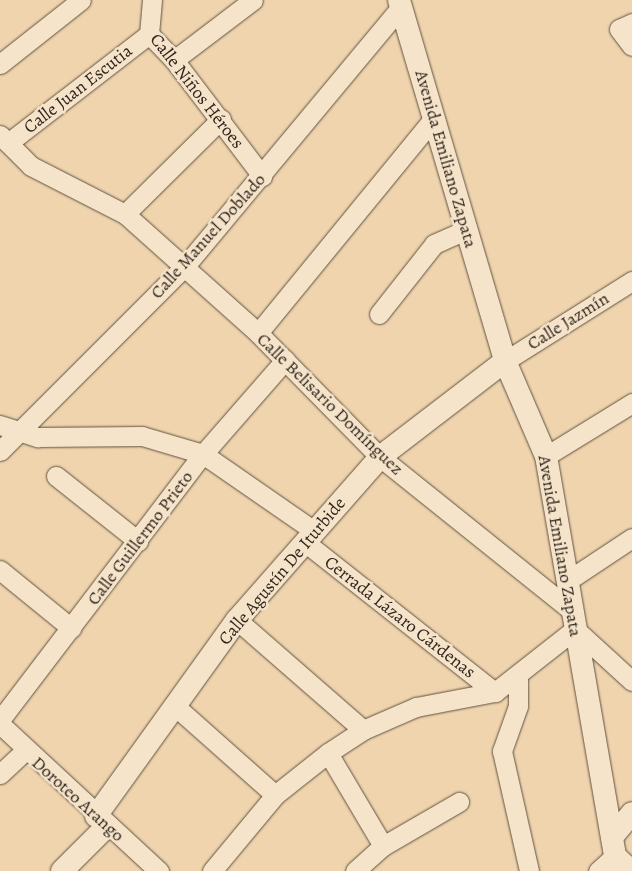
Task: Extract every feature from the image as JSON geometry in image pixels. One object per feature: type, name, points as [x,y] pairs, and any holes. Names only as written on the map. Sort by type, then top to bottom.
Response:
[{"type":"street","points":[[0,64],[82,0]]},
{"type":"street","name":"Calle Niños Héroes","points":[[152,0],[149,34],[174,60],[221,119],[262,176]]},
{"type":"street","points":[[174,60],[253,0]]},
{"type":"street","name":"Avenida Emiliano Zapata","points":[[400,4],[505,361],[546,456],[615,854]]},
{"type":"street","name":"Calle Manuel Doblado","points":[[0,451],[184,266],[262,176],[400,4]]},
{"type":"street","points":[[632,23],[619,29],[632,46]]},
{"type":"street","name":"Calle Juan Escutia","points":[[4,139],[149,34]]},
{"type":"street","points":[[258,333],[434,118]]},
{"type":"street","points":[[125,214],[221,119]]},
{"type":"street","name":"Calle Belisario Domínguez","points":[[4,139],[31,166],[125,214],[258,333],[380,458],[574,620],[632,681]]},
{"type":"street","points":[[379,314],[434,244],[466,229]]},
{"type":"street","name":"Calle Jazmín","points":[[505,361],[632,281]]},
{"type":"street","name":"Calle Guillermo Prieto","points":[[0,720],[138,541],[202,454],[285,360]]},
{"type":"street","name":"Calle Agustín De Iturbide","points":[[62,871],[102,821],[176,707],[237,620],[380,458],[505,361]]},
{"type":"street","points":[[546,456],[632,403]]},
{"type":"street","name":"Cerrada Lázaro Cárdenas","points":[[0,425],[38,437],[142,436],[202,454],[310,537],[495,692]]},
{"type":"street","points":[[56,476],[138,541]]},
{"type":"street","points":[[567,581],[632,538]]},
{"type":"street","points":[[0,570],[71,628]]},
{"type":"street","points":[[237,620],[363,730]]},
{"type":"street","points":[[212,871],[276,795],[328,753],[363,730],[416,707],[495,692],[518,676],[574,620]]},
{"type":"street","points":[[518,676],[518,706],[502,752],[529,871]]},
{"type":"street","points":[[176,707],[276,795]]},
{"type":"street","name":"Doroteo Arango","points":[[0,724],[102,821],[159,871]]},
{"type":"street","points":[[0,774],[26,750]]},
{"type":"street","points":[[328,753],[383,846]]},
{"type":"street","points":[[355,871],[383,846],[459,802]]},
{"type":"street","points":[[598,871],[615,854],[632,812]]},
{"type":"street","points":[[615,854],[632,870]]}]
